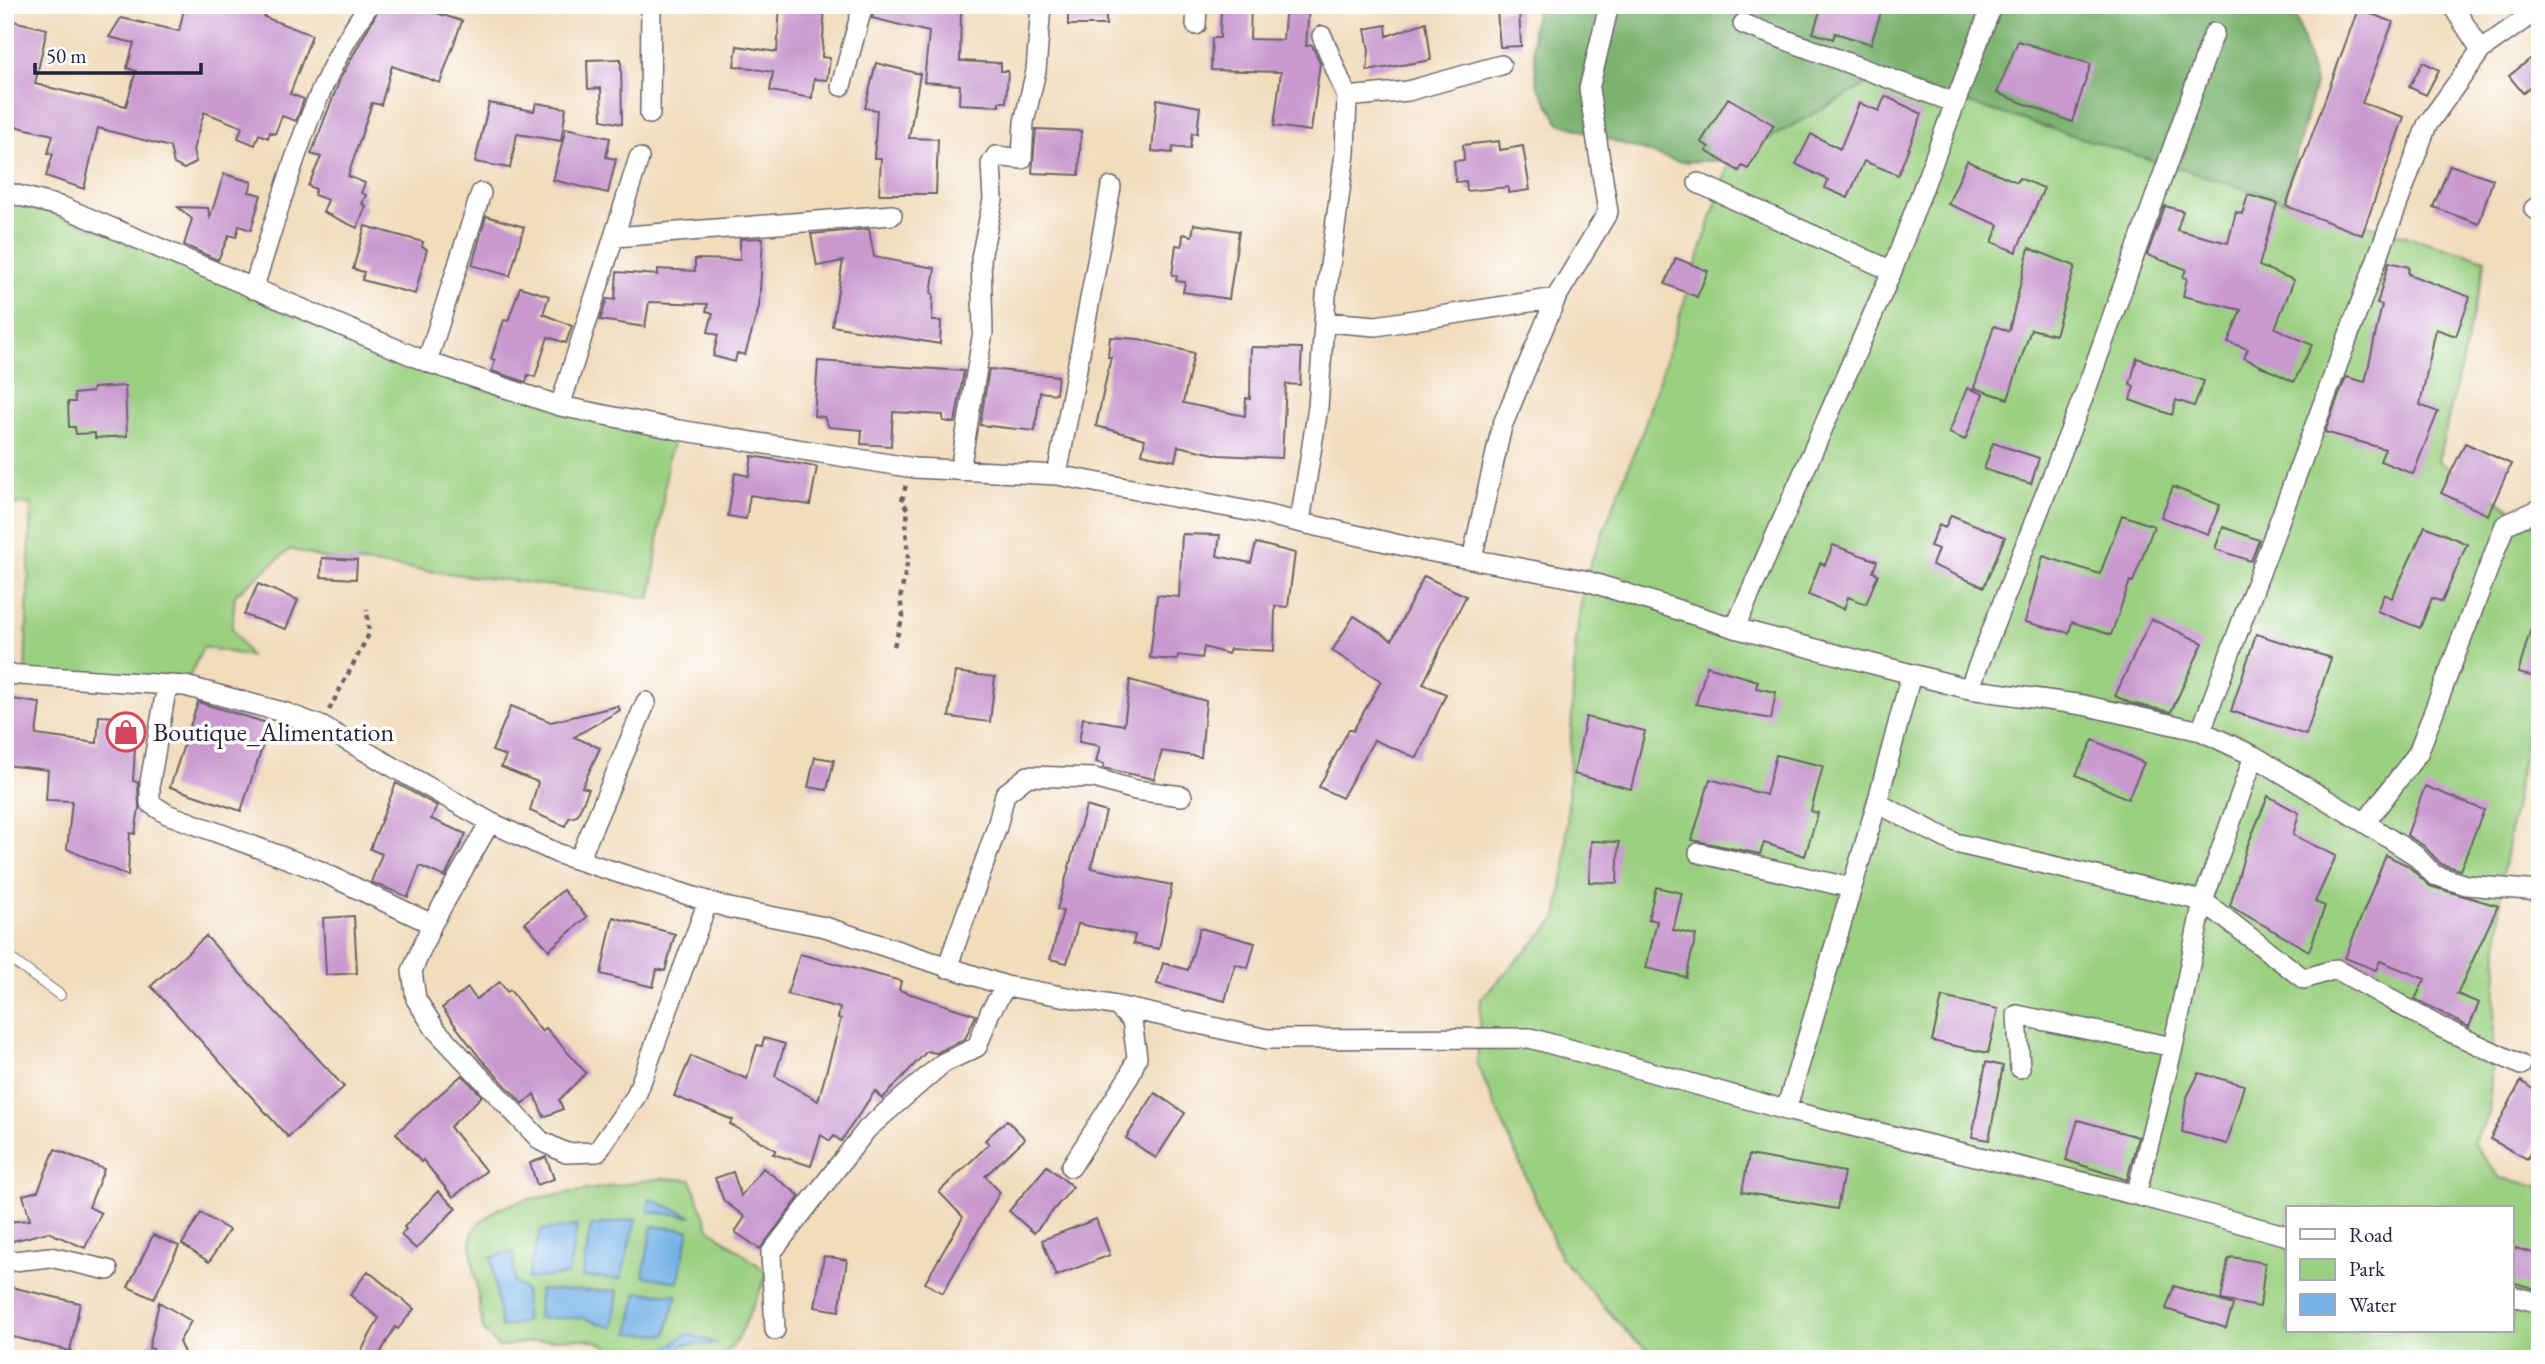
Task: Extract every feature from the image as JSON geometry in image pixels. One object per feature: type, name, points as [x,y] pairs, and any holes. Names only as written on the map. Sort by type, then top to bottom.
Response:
[{"type":"street","points":[[253,289],[312,110],[327,74],[369,5]]},
{"type":"street","points":[[650,114],[651,5]]},
{"type":"street","points":[[841,86],[863,5]]},
{"type":"street","points":[[960,470],[983,332],[981,258],[993,200],[991,164],[996,156],[1022,159],[1024,122],[1036,71],[1041,5]]},
{"type":"street","points":[[1196,25],[1197,5]]},
{"type":"street","points":[[1472,559],[1502,426],[1556,298],[1608,212],[1589,89],[1609,5]]},
{"type":"street","points":[[1735,628],[1892,271],[1953,102],[1992,5]]},
{"type":"street","points":[[2452,5],[2481,50]]},
{"type":"street","points":[[2201,731],[2427,125],[2481,50],[2540,8]]},
{"type":"street","points":[[1743,24],[1953,102]]},
{"type":"street","points":[[1969,689],[2086,390],[2214,33]]},
{"type":"street","points":[[1300,522],[1318,407],[1326,296],[1345,153],[1347,97],[1322,36]]},
{"type":"street","points":[[1347,97],[1408,91],[1501,65]]},
{"type":"street","points":[[560,406],[639,158]]},
{"type":"street","points":[[1698,183],[1892,271]]},
{"type":"street","points":[[1056,475],[1111,187]]},
{"type":"street","points":[[5,192],[62,207],[427,362],[560,406],[690,432],[902,466],[1056,475],[1300,522],[1584,580],[1735,628],[1969,689],[2082,705],[2201,731],[2254,755],[2365,823],[2415,855],[2434,875],[2466,885],[2540,891]]},
{"type":"street","points":[[427,362],[481,193]]},
{"type":"street","points":[[615,237],[892,215]]},
{"type":"street","points":[[1326,322],[1376,326],[1556,298]]},
{"type":"street","points":[[2365,823],[2418,753],[2505,525],[2540,509]]},
{"type":"street","points":[[5,674],[185,686],[273,710],[321,726],[489,822],[579,860],[708,901],[825,927],[1006,986],[1117,1006],[1267,1039],[1530,1038],[1786,1110],[2136,1195],[2286,1235]]},
{"type":"street","points":[[1786,1110],[1877,803],[1911,675]]},
{"type":"street","points":[[167,685],[150,782],[150,803],[167,814],[318,870],[432,924]]},
{"type":"street","points":[[579,860],[646,702]]},
{"type":"street","points":[[2136,1195],[2173,1046],[2203,901],[2254,755]]},
{"type":"street","points":[[947,968],[998,827],[1005,794],[1028,776],[1094,778],[1135,790],[1182,796]]},
{"type":"street","points":[[1877,803],[1955,842],[2203,901],[2304,979],[2336,969],[2440,1027],[2521,1065]]},
{"type":"street","points":[[489,822],[432,924],[412,971],[416,999],[435,1029],[541,1141],[566,1153],[597,1152],[636,1096],[708,901]]},
{"type":"street","points":[[1699,853],[1852,888]]},
{"type":"street","points":[[775,1330],[771,1252],[867,1129],[943,1063],[977,1047],[990,1012],[1006,986]]},
{"type":"street","points":[[1071,1167],[1130,1075],[1137,1058],[1132,1021],[1117,1006]]},
{"type":"street","points":[[2020,1068],[2017,1015],[2173,1046]]},
{"type":"street","points":[[5,1262],[50,1256],[108,1270]]},
{"type":"street","points":[[2514,1296],[2540,1303]]},
{"type":"lane","points":[[5,955],[60,996]]},
{"type":"path","points":[[894,646],[903,616],[900,586],[908,559],[908,510],[902,501],[907,480],[898,477],[902,466]]},
{"type":"path","points":[[321,726],[369,635],[367,609]]},
{"type":"green space","points":[[1538,5],[2293,5],[2315,83],[2284,201],[1882,76],[1730,160],[1678,162],[1559,123],[1537,84],[1532,29]]},
{"type":"green space","points":[[1882,76],[2284,201],[2486,259],[2438,461],[2540,528],[2540,660],[2502,877],[2489,1114],[2473,1143],[2500,1178],[2540,1186],[2540,1359],[1664,1359],[1633,1339],[1561,1258],[1477,1064],[1481,999],[1557,918],[1565,867],[1575,649],[1584,580],[1643,430],[1730,160]]},
{"type":"green space","points":[[5,192],[427,362],[679,430],[668,458],[651,598],[322,558],[290,549],[235,595],[232,629],[250,656],[203,647],[185,686],[25,676],[31,504],[5,504]]},
{"type":"green space","points":[[663,1178],[691,1180],[709,1228],[768,1273],[737,1341],[719,1359],[612,1359],[608,1348],[582,1339],[563,1338],[498,1347],[483,1329],[471,1250],[471,1237],[478,1224],[498,1209],[524,1200]]},
{"type":"water","points":[[650,1199],[692,1216],[648,1212]]},
{"type":"water","points":[[636,1219],[621,1279],[582,1277],[591,1226]]},
{"type":"water","points":[[577,1226],[568,1275],[527,1279],[541,1230]]},
{"type":"water","points":[[652,1226],[689,1230],[678,1282],[643,1276]]},
{"type":"water","points":[[513,1252],[514,1282],[525,1290],[525,1322],[501,1328],[491,1257]]},
{"type":"water","points":[[539,1290],[618,1291],[613,1328],[583,1318],[538,1318]]},
{"type":"water","points":[[637,1292],[677,1295],[666,1335],[629,1333]]},
{"type":"water","points":[[687,1334],[719,1344],[685,1344],[666,1359],[626,1359],[626,1356],[655,1356]]},
{"type":"building","points":[[185,5],[254,5],[267,10],[264,17],[312,35],[290,94],[304,99],[296,121],[282,116],[275,134],[270,132],[268,138],[259,134],[255,145],[238,138],[242,127],[204,112],[193,150],[196,162],[184,169],[174,164],[170,147],[98,128],[84,189],[46,176],[53,154],[48,153],[53,135],[5,124],[5,19],[47,29],[35,84],[126,106],[136,71],[127,68],[134,43],[109,37],[121,18],[179,31]]},
{"type":"building","points":[[381,5],[410,5],[462,21],[440,83],[392,66],[381,105],[372,103],[348,176],[365,183],[361,193],[366,195],[362,204],[366,206],[357,228],[323,212],[328,200],[314,195],[316,189],[308,186],[321,157],[311,154],[341,77]]},
{"type":"building","points":[[780,5],[825,5],[822,57],[830,58],[827,80],[814,79],[812,98],[770,91],[773,72],[734,66],[737,46],[777,52]]},
{"type":"building","points":[[875,5],[936,5],[935,10],[961,11],[960,61],[1001,63],[1001,71],[1008,71],[1006,102],[999,102],[999,106],[959,104],[960,85],[924,82],[929,32],[872,18]]},
{"type":"building","points":[[1068,5],[1106,5],[1106,25],[1068,25]]},
{"type":"building","points":[[1221,5],[1251,5],[1250,39],[1283,40],[1286,5],[1309,5],[1306,46],[1312,45],[1320,63],[1311,131],[1274,126],[1281,72],[1211,70],[1212,38],[1220,38]]},
{"type":"building","points":[[1822,5],[1870,5],[1882,9],[1871,44],[1835,33],[1833,39],[1813,33]]},
{"type":"building","points":[[1519,9],[1521,46],[1500,47],[1497,11]]},
{"type":"building","points":[[2358,9],[2393,22],[2362,103],[2404,117],[2362,235],[2286,206]]},
{"type":"building","points":[[1426,22],[1431,60],[1367,71],[1369,50],[1365,29],[1386,25],[1387,36]]},
{"type":"building","points":[[2018,41],[2091,64],[2072,122],[1997,93]]},
{"type":"building","points":[[2540,51],[2540,80],[2523,93],[2509,76]]},
{"type":"building","points":[[621,59],[622,124],[602,120],[601,88],[588,89],[587,60]]},
{"type":"building","points":[[2423,62],[2439,70],[2426,95],[2409,87]]},
{"type":"building","points":[[876,63],[920,74],[909,138],[938,139],[936,194],[879,194],[881,158],[874,158],[877,110],[865,108]]},
{"type":"building","points":[[1885,96],[1922,114],[1898,175],[1864,161],[1848,198],[1825,188],[1828,180],[1796,164],[1811,134],[1840,149],[1859,103],[1879,111]]},
{"type":"building","points":[[1728,98],[1774,125],[1748,169],[1742,166],[1739,171],[1706,151],[1709,147],[1701,142]]},
{"type":"building","points":[[1157,99],[1200,107],[1197,134],[1192,133],[1190,149],[1173,147],[1172,153],[1152,151]]},
{"type":"building","points":[[489,103],[534,111],[536,103],[566,108],[561,141],[517,134],[510,168],[475,162]]},
{"type":"building","points":[[566,128],[610,138],[606,157],[616,159],[608,193],[553,180]]},
{"type":"building","points":[[1036,129],[1081,131],[1079,175],[1032,173]]},
{"type":"building","points":[[1499,141],[1500,150],[1523,146],[1530,190],[1508,193],[1508,187],[1467,191],[1466,181],[1456,182],[1454,161],[1464,160],[1463,145]]},
{"type":"building","points":[[1967,161],[2017,182],[2019,178],[2044,188],[2016,252],[1992,242],[1999,225],[1948,204]]},
{"type":"building","points":[[2450,165],[2493,179],[2479,224],[2433,207]]},
{"type":"building","points":[[224,174],[252,182],[249,192],[261,195],[251,230],[239,226],[236,237],[229,235],[218,260],[184,245],[192,219],[178,207],[208,208],[210,217]]},
{"type":"building","points":[[2248,195],[2277,203],[2259,266],[2294,280],[2275,328],[2312,345],[2294,382],[2244,358],[2248,349],[2228,342],[2241,310],[2183,296],[2186,269],[2147,255],[2165,206],[2183,211],[2177,230],[2228,243],[2236,212],[2242,214]]},
{"type":"building","points":[[486,216],[524,227],[510,276],[472,265]]},
{"type":"building","points":[[1194,224],[1239,231],[1229,299],[1183,292],[1185,282],[1176,281],[1177,276],[1172,275],[1176,245],[1182,246],[1183,234],[1192,236]]},
{"type":"building","points":[[365,226],[423,242],[422,247],[427,249],[415,294],[362,280],[364,272],[353,269]]},
{"type":"building","points":[[869,229],[874,257],[935,268],[931,293],[932,321],[941,321],[940,344],[832,326],[843,261],[817,266],[811,234]]},
{"type":"building","points":[[763,238],[759,307],[745,355],[737,353],[735,362],[713,356],[718,335],[708,332],[713,313],[706,311],[708,304],[649,302],[645,327],[600,320],[607,299],[615,300],[617,272],[658,275],[658,269],[695,271],[695,259],[740,260],[740,239]]},
{"type":"building","points":[[2029,248],[2075,266],[2055,335],[2031,329],[2008,399],[1974,388],[1994,326],[2009,331]]},
{"type":"building","points":[[1676,258],[1708,271],[1697,297],[1665,284]]},
{"type":"building","points":[[2389,262],[2409,267],[2408,274],[2470,297],[2456,336],[2436,329],[2420,405],[2438,412],[2413,474],[2380,461],[2385,449],[2325,432],[2346,377],[2365,382],[2382,305],[2377,304]]},
{"type":"building","points":[[520,287],[549,296],[543,314],[572,326],[566,343],[548,337],[535,377],[528,375],[526,382],[492,371],[495,360],[491,359],[504,320],[508,321]]},
{"type":"building","points":[[1110,337],[1139,339],[1194,353],[1183,403],[1245,416],[1246,398],[1250,399],[1251,347],[1302,348],[1300,385],[1286,384],[1282,458],[1219,455],[1178,446],[1175,461],[1142,454],[1145,439],[1096,426],[1111,357],[1108,357]]},
{"type":"building","points":[[2137,358],[2204,381],[2194,406],[2176,400],[2172,415],[2130,400],[2134,386],[2130,384]]},
{"type":"building","points":[[818,361],[964,371],[955,423],[943,421],[943,415],[893,412],[891,446],[861,444],[862,430],[829,427],[824,417],[814,416]]},
{"type":"building","points":[[989,369],[1058,376],[1056,394],[1040,392],[1035,431],[980,425]]},
{"type":"building","points":[[125,386],[127,436],[95,438],[95,433],[76,434],[75,427],[69,427],[68,402],[75,402],[74,394],[92,392],[93,388]]},
{"type":"building","points":[[1967,388],[1983,394],[1965,440],[1949,433]]},
{"type":"building","points":[[1993,443],[2039,458],[2031,484],[1984,469]]},
{"type":"building","points":[[2465,443],[2511,464],[2488,515],[2441,493]]},
{"type":"building","points":[[752,456],[817,467],[810,505],[750,495],[746,519],[728,516],[735,473],[749,476]]},
{"type":"building","points":[[2173,487],[2220,505],[2208,534],[2161,517]]},
{"type":"building","points":[[1951,515],[2005,537],[1984,587],[1932,565],[1938,549],[1930,546],[1939,525],[1945,528]]},
{"type":"building","points":[[2122,515],[2154,526],[2133,582],[2130,581],[2111,635],[2072,622],[2069,633],[2025,622],[2043,556],[2100,574]]},
{"type":"building","points":[[2425,526],[2467,544],[2442,602],[2432,598],[2420,628],[2377,611],[2384,594],[2392,598]]},
{"type":"building","points":[[2223,527],[2259,540],[2251,561],[2215,549]]},
{"type":"building","points":[[1182,534],[1220,535],[1217,556],[1251,563],[1256,543],[1295,553],[1288,607],[1275,606],[1274,651],[1230,649],[1228,654],[1204,647],[1202,658],[1178,655],[1177,660],[1150,658],[1157,595],[1179,597]]},
{"type":"building","points":[[1833,545],[1877,561],[1873,572],[1878,574],[1866,604],[1848,597],[1844,609],[1808,595],[1820,563],[1825,565]]},
{"type":"building","points":[[322,558],[357,560],[356,579],[321,577]]},
{"type":"building","points":[[1424,576],[1466,596],[1423,684],[1446,694],[1417,758],[1374,740],[1342,798],[1319,787],[1349,729],[1353,731],[1381,681],[1332,651],[1354,616],[1392,640]]},
{"type":"building","points":[[258,584],[298,600],[286,629],[244,615]]},
{"type":"building","points":[[2535,614],[2540,614],[2540,678],[2518,673]]},
{"type":"building","points":[[2151,619],[2203,643],[2171,712],[2130,703],[2115,696]]},
{"type":"building","points":[[2256,634],[2331,658],[2306,735],[2231,711]]},
{"type":"building","points":[[1707,666],[1758,681],[1756,688],[1776,692],[1771,719],[1696,704]]},
{"type":"building","points":[[955,672],[995,677],[990,722],[949,717]]},
{"type":"building","points":[[1130,680],[1206,701],[1201,757],[1162,751],[1154,779],[1103,768],[1104,764],[1096,762],[1100,746],[1079,742],[1083,718],[1124,725]]},
{"type":"building","points":[[5,698],[40,703],[36,735],[97,743],[99,716],[137,718],[133,781],[138,782],[139,808],[135,834],[130,833],[128,876],[67,849],[72,801],[46,800],[48,770],[5,765]]},
{"type":"building","points":[[198,702],[270,724],[241,811],[170,787]]},
{"type":"building","points":[[511,706],[551,722],[618,706],[620,710],[574,737],[600,748],[582,787],[589,789],[577,816],[569,818],[565,826],[530,811],[538,782],[501,767],[506,756],[492,751]]},
{"type":"building","points":[[1586,717],[1645,731],[1631,789],[1574,774]]},
{"type":"building","points":[[2093,740],[2144,763],[2128,799],[2076,775]]},
{"type":"building","points":[[1776,755],[1823,766],[1811,811],[1818,813],[1805,856],[1764,843],[1760,854],[1692,840],[1710,779],[1766,795]]},
{"type":"building","points":[[815,757],[834,760],[827,790],[808,787]]},
{"type":"building","points":[[396,783],[437,806],[431,819],[466,834],[445,877],[420,866],[408,897],[371,882],[382,854],[370,849]]},
{"type":"building","points":[[2425,786],[2484,810],[2460,870],[2441,864],[2424,846],[2407,835]]},
{"type":"building","points":[[2268,796],[2299,813],[2293,835],[2336,856],[2315,902],[2325,906],[2309,951],[2230,906],[2246,849]]},
{"type":"building","points":[[1086,806],[1106,812],[1091,868],[1172,885],[1159,949],[1133,944],[1135,935],[1078,924],[1067,963],[1050,959],[1063,911],[1057,910]]},
{"type":"building","points":[[1591,841],[1619,842],[1617,883],[1589,882]]},
{"type":"building","points":[[2386,855],[2407,865],[2430,886],[2498,906],[2457,994],[2479,1003],[2469,1027],[2415,999],[2425,979],[2380,961],[2376,970],[2345,958]]},
{"type":"building","points":[[1656,887],[1682,893],[1673,930],[1696,935],[1686,977],[1646,968],[1657,921],[1648,919]]},
{"type":"building","points":[[563,890],[587,917],[549,950],[525,923]]},
{"type":"building","points":[[354,916],[357,973],[326,975],[323,918]]},
{"type":"building","points":[[613,917],[675,934],[665,971],[657,969],[653,987],[601,974]]},
{"type":"building","points":[[1200,928],[1255,943],[1248,968],[1235,964],[1225,1001],[1157,984],[1163,963],[1188,970]]},
{"type":"building","points":[[206,936],[344,1087],[288,1137],[151,986]]},
{"type":"building","points":[[800,954],[901,981],[899,990],[976,1015],[965,1039],[936,1053],[927,1051],[882,1099],[875,1091],[841,1141],[834,1136],[830,1141],[821,1135],[811,1166],[773,1154],[776,1150],[730,1124],[733,1120],[674,1096],[691,1056],[747,1079],[757,1045],[762,1046],[764,1038],[785,1044],[775,1076],[818,1101],[841,1019],[838,1018],[840,1008],[787,994]]},
{"type":"building","points":[[500,982],[507,992],[510,990],[542,1032],[546,1028],[586,1073],[559,1100],[563,1109],[544,1117],[534,1094],[523,1104],[480,1058],[442,1008],[468,988],[476,999]]},
{"type":"building","points":[[1942,997],[1998,1009],[1988,1053],[1932,1041]]},
{"type":"building","points":[[1986,1062],[2003,1066],[1989,1140],[1972,1137]]},
{"type":"building","points":[[2199,1073],[2244,1085],[2227,1144],[2182,1132],[2186,1099]]},
{"type":"building","points":[[462,1075],[482,1096],[450,1127],[486,1171],[453,1197],[423,1160],[421,1162],[396,1133]]},
{"type":"building","points":[[2521,1081],[2540,1094],[2540,1136],[2527,1159],[2490,1139]]},
{"type":"building","points":[[1155,1093],[1185,1113],[1156,1158],[1126,1138]]},
{"type":"building","points":[[1007,1120],[1025,1139],[985,1176],[1000,1192],[943,1293],[925,1283],[963,1217],[939,1192],[989,1144],[985,1140]]},
{"type":"building","points":[[2078,1120],[2138,1137],[2127,1180],[2066,1160]]},
{"type":"building","points":[[55,1149],[104,1169],[89,1207],[101,1213],[85,1248],[48,1232],[5,1243],[5,1222],[30,1220],[23,1195],[38,1191]]},
{"type":"building","points":[[1749,1155],[1844,1172],[1837,1209],[1742,1192]]},
{"type":"building","points":[[546,1157],[554,1179],[537,1185],[530,1163]]},
{"type":"building","points":[[1047,1166],[1073,1187],[1034,1233],[1009,1211]]},
{"type":"building","points":[[763,1168],[800,1196],[760,1249],[735,1232],[745,1217],[724,1201],[715,1178],[733,1172],[741,1196]]},
{"type":"building","points":[[438,1191],[456,1208],[416,1249],[401,1235],[406,1229],[404,1227]]},
{"type":"building","points":[[201,1213],[229,1230],[209,1262],[182,1244]]},
{"type":"building","points":[[1096,1219],[1110,1255],[1056,1276],[1042,1240]]},
{"type":"building","points":[[153,1235],[179,1246],[154,1299],[128,1287]]},
{"type":"building","points":[[2514,1248],[2540,1255],[2536,1289],[2514,1283]]},
{"type":"building","points":[[824,1256],[847,1260],[839,1311],[815,1307]]},
{"type":"building","points":[[2232,1257],[2265,1263],[2260,1307],[2221,1300],[2228,1260]]},
{"type":"building","points":[[368,1271],[414,1309],[398,1329],[395,1327],[377,1359],[357,1359],[379,1318],[350,1295]]},
{"type":"building","points":[[2174,1286],[2233,1305],[2226,1328],[2166,1309]]},
{"type":"building","points":[[11,1287],[80,1303],[70,1351],[5,1335],[5,1313]]},
{"type":"building","points":[[159,1302],[191,1321],[179,1342],[187,1359],[152,1359],[153,1349],[149,1348]]},
{"type":"place","name":"Boutique_Alimentation","points":[[126,732]]}]
